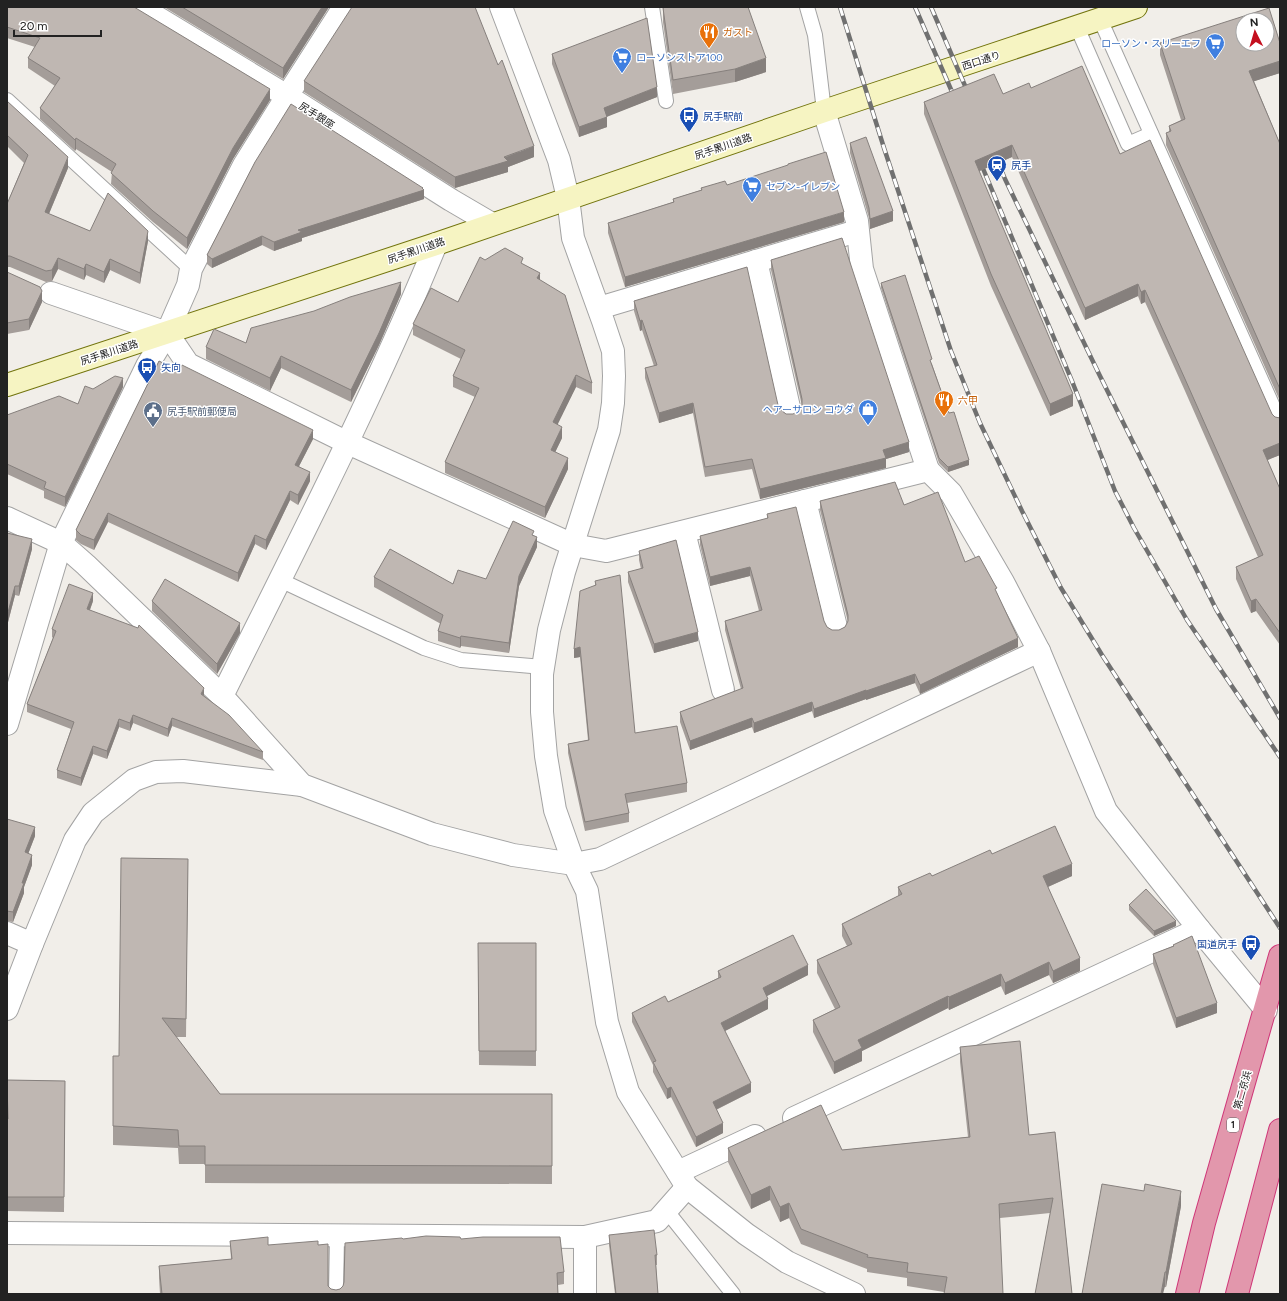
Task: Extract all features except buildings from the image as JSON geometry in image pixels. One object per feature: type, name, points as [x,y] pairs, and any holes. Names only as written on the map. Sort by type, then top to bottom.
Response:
[{"type":"highway","name":"第二京浜","points":[[1188,1294],[1204,1223],[1266,1010],[1280,956]]},
{"type":"highway","points":[[1237,1294],[1280,1130]]},
{"type":"main road","name":"西口通り","points":[[824,111],[1005,52],[1136,7]]},
{"type":"main road","name":"尻手黒川道路","points":[[7,385],[436,244],[824,111]]},
{"type":"street","name":"尻手銀座","points":[[140,7],[287,96],[451,200],[492,224]]},
{"type":"street","points":[[7,724],[61,543],[147,366],[167,333],[188,285],[191,269],[244,165],[344,7]]},
{"type":"street","points":[[501,7],[560,160],[568,198],[573,238],[613,351],[613,403],[609,430],[564,572],[549,630],[543,667],[542,712],[546,756],[555,810],[574,864],[587,891],[607,1022],[628,1092],[682,1179],[746,1234],[787,1262],[854,1294]]},
{"type":"street","points":[[824,111],[856,221],[862,269],[928,470],[951,493],[1002,582],[1039,651],[1106,811],[1266,1010]]},
{"type":"street","points":[[599,308],[857,231]]},
{"type":"street","points":[[222,696],[348,443],[417,290],[436,244]]},
{"type":"street","points":[[756,261],[790,412]]},
{"type":"street","points":[[44,290],[167,333],[188,364],[348,443],[573,545],[606,551],[928,470]]},
{"type":"street","points":[[805,501],[836,627]]},
{"type":"street","points":[[7,518],[61,543],[86,565],[222,696],[302,785]]},
{"type":"street","points":[[684,532],[723,690]]},
{"type":"street","points":[[7,1010],[32,944],[75,840],[93,813],[134,780],[156,772],[183,771],[302,785],[432,834],[513,855],[574,864],[600,859],[1039,651]]},
{"type":"street","points":[[7,1232],[585,1238],[657,1221],[666,1210],[682,1179],[775,1126],[1199,928]]},
{"type":"street","points":[[7,933],[32,944]]},
{"type":"street","points":[[585,1238],[585,1294]]},
{"type":"lane","points":[[652,7],[666,102]]},
{"type":"lane","points":[[807,7],[815,35],[824,111]]},
{"type":"lane","points":[[1100,19],[1280,422]]},
{"type":"lane","points":[[1077,27],[1128,144],[1151,134]]},
{"type":"lane","points":[[7,100],[191,269]]},
{"type":"lane","points":[[280,580],[424,648],[461,660],[543,667]]},
{"type":"lane","points":[[666,1210],[733,1294]]},
{"type":"lane","points":[[336,1294],[337,1236]]},
{"type":"railway","points":[[840,7],[884,148],[951,351],[980,423],[1022,511],[1061,588],[1102,655],[1280,928]]},
{"type":"railway","points":[[915,7],[956,101]]},
{"type":"railway","points":[[931,7],[969,95]]},
{"type":"railway","points":[[994,152],[1005,179],[1099,374],[1216,609],[1280,718]]},
{"type":"railway","points":[[979,159],[1072,381],[1115,491],[1134,528],[1187,620],[1280,757]]},
{"type":"place","name":"ガスト","points":[[709,49]]},
{"type":"place","name":"ローソン・スリーエフ","points":[[1215,60]]},
{"type":"place","name":"ローソンストア100","points":[[622,74]]},
{"type":"place","name":"尻手駅前","points":[[689,133]]},
{"type":"place","name":"尻手","points":[[997,182]]},
{"type":"place","name":"セブン-イレブン","points":[[752,203]]},
{"type":"place","name":"矢向","points":[[147,384]]},
{"type":"place","name":"六甲","points":[[944,417]]},
{"type":"place","name":"ヘアーサロン コウダ","points":[[868,426]]},
{"type":"place","name":"尻手駅前郵便局","points":[[153,428]]},
{"type":"place","name":"国道尻手","points":[[1251,961]]}]
